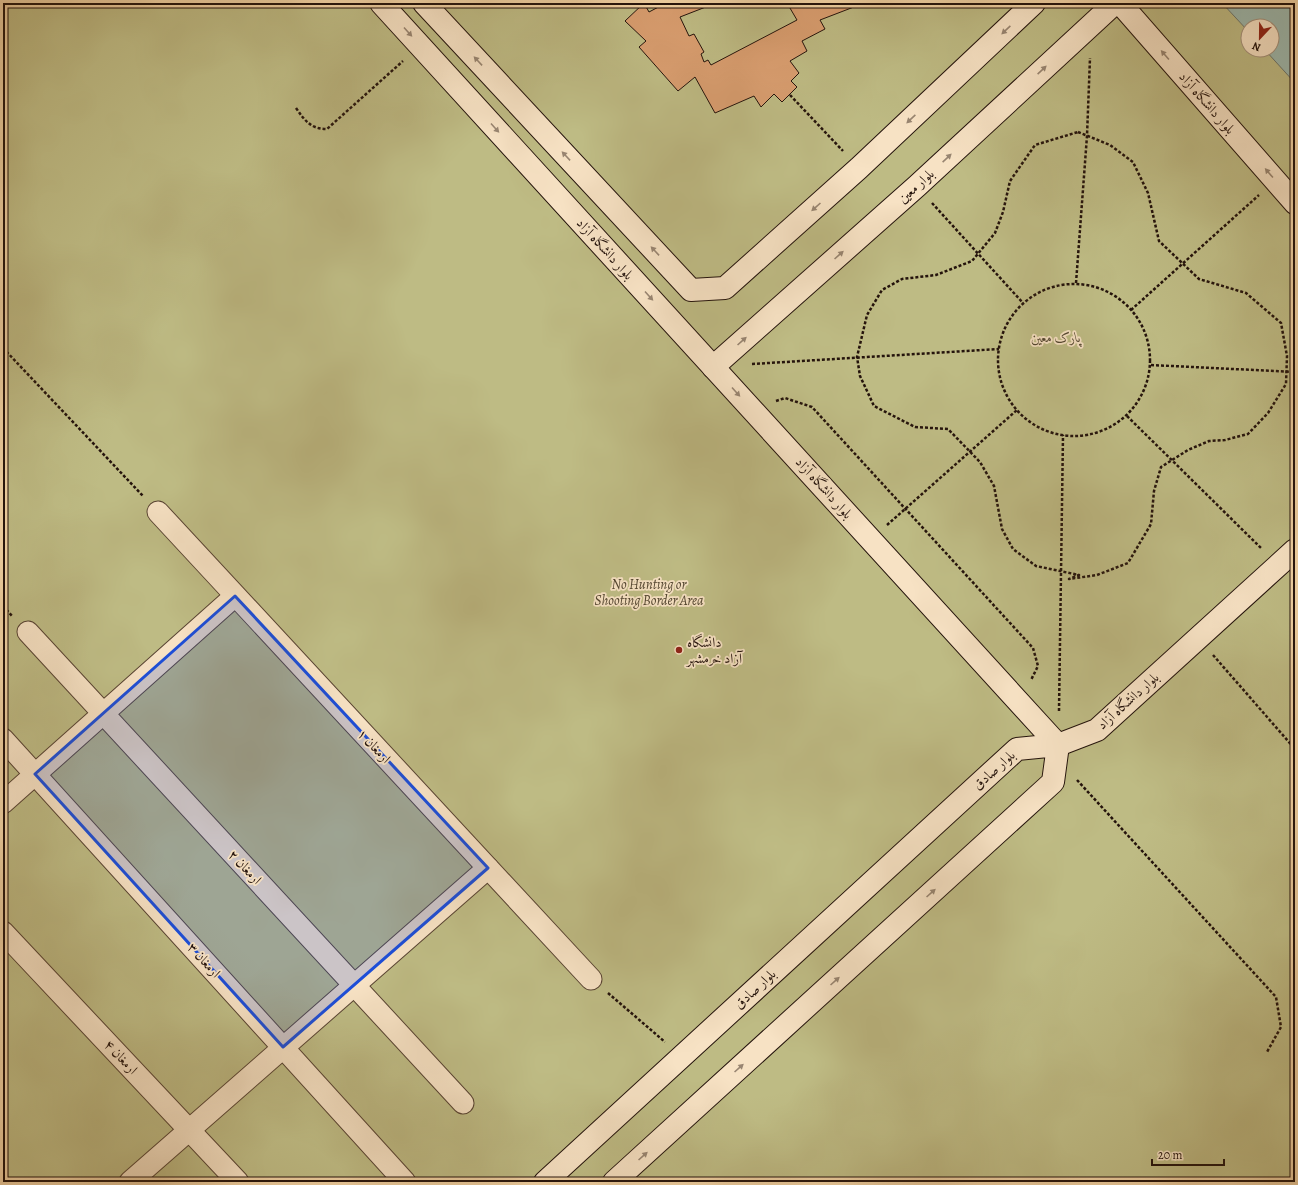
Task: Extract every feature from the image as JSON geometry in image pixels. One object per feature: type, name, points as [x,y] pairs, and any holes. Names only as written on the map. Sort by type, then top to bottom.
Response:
[{"type":"street","name":"بلوار دانشگاه آزاد","points":[[381,3],[1020,702],[1057,751],[1097,730],[1295,550]]},
{"type":"street","points":[[424,3],[691,290],[724,288],[859,168],[1034,3]]},
{"type":"street","name":"بلوار معین","points":[[713,367],[917,186],[1115,3]]},
{"type":"street","name":"بلوار دانشگاه آزاد","points":[[1120,3],[1295,203]]},
{"type":"street","name":"ارمغان ۱","points":[[158,512],[591,979]]},
{"type":"street","points":[[3,803],[235,596]]},
{"type":"street","name":"ارمغان ۲","points":[[28,632],[463,1103]]},
{"type":"street","name":"ارمغان ۳","points":[[3,739],[405,1182]]},
{"type":"street","name":"بلوار صادق","points":[[545,1182],[1017,749],[1057,751]]},
{"type":"street","points":[[614,1182],[1053,782],[1057,751]]},
{"type":"street","points":[[130,1182],[488,868]]},
{"type":"street","name":"ارمغان ۴","points":[[3,932],[238,1182]]},
{"type":"path","points":[[1076,283],[1087,136],[1091,25]]},
{"type":"path","points":[[296,108],[306,121],[317,129],[327,129],[420,46]]},
{"type":"path","points":[[790,95],[859,168]]},
{"type":"path","points":[[1078,132],[1087,136],[1110,145],[1133,162],[1148,193],[1159,241],[1182,264],[1199,279],[1246,294],[1281,323],[1287,356],[1287,371],[1286,384],[1268,414],[1248,434],[1225,440],[1209,441],[1188,450],[1161,467],[1154,490],[1151,524],[1128,563],[1097,575],[1069,579],[1079,575],[1036,566],[1013,549],[1002,529],[994,486],[980,462],[948,429],[915,427],[874,406],[860,376],[856,357],[866,315],[882,290],[902,279],[936,275],[972,261],[995,233],[1003,212],[1010,180],[1035,145],[1078,132]]},
{"type":"path","points":[[1131,310],[1276,181]]},
{"type":"path","points":[[917,186],[1023,304]]},
{"type":"path","points":[[1076,283],[1101,288],[1120,299],[1139,318],[1149,340],[1151,364],[1144,392],[1127,416],[1109,429],[1084,436],[1063,435],[1033,425],[1017,410],[1001,384],[997,360],[1001,336],[1012,314],[1030,297],[1052,286],[1076,283]]},
{"type":"path","points":[[3,348],[158,512]]},
{"type":"path","points":[[713,367],[999,349]]},
{"type":"path","points":[[1151,364],[1295,372]]},
{"type":"path","points":[[750,407],[785,398],[812,407],[906,509],[1033,648],[1038,666],[1020,702]]},
{"type":"path","points":[[871,540],[1017,410]]},
{"type":"path","points":[[1127,416],[1279,565]]},
{"type":"path","points":[[1063,435],[1057,751],[1276,998],[1281,1027],[1267,1052]]},
{"type":"path","points":[[1198,638],[1295,749]]},
{"type":"path","points":[[591,979],[682,1056]]},
{"type":"highlighted area","points":[[235,596],[488,868],[283,1047],[35,774]]},
{"type":"green space","name":"No Hunting or Shooting Border Area","points":[[3,3],[1295,3],[1295,1182],[3,1182]]},
{"type":"shaded area","points":[[1222,3],[1295,3],[1295,83],[1272,58],[1280,58],[1280,18],[1240,18],[1240,22]]},
{"type":"building","points":[[644,3],[649,12],[666,3],[716,3],[680,17],[689,36],[694,34],[704,52],[701,54],[704,62],[708,60],[711,65],[797,20],[787,3],[861,3],[820,20],[825,29],[802,41],[807,51],[790,61],[799,73],[791,81],[797,87],[782,102],[774,94],[761,107],[754,96],[715,113],[695,77],[678,91],[639,47],[646,41],[625,21]]},
{"type":"place","name":"دانشگاه آزاد خرمشهر","points":[[679,650]]},
{"type":"park label","name":"پارک معین","points":[[1056,337]]}]
